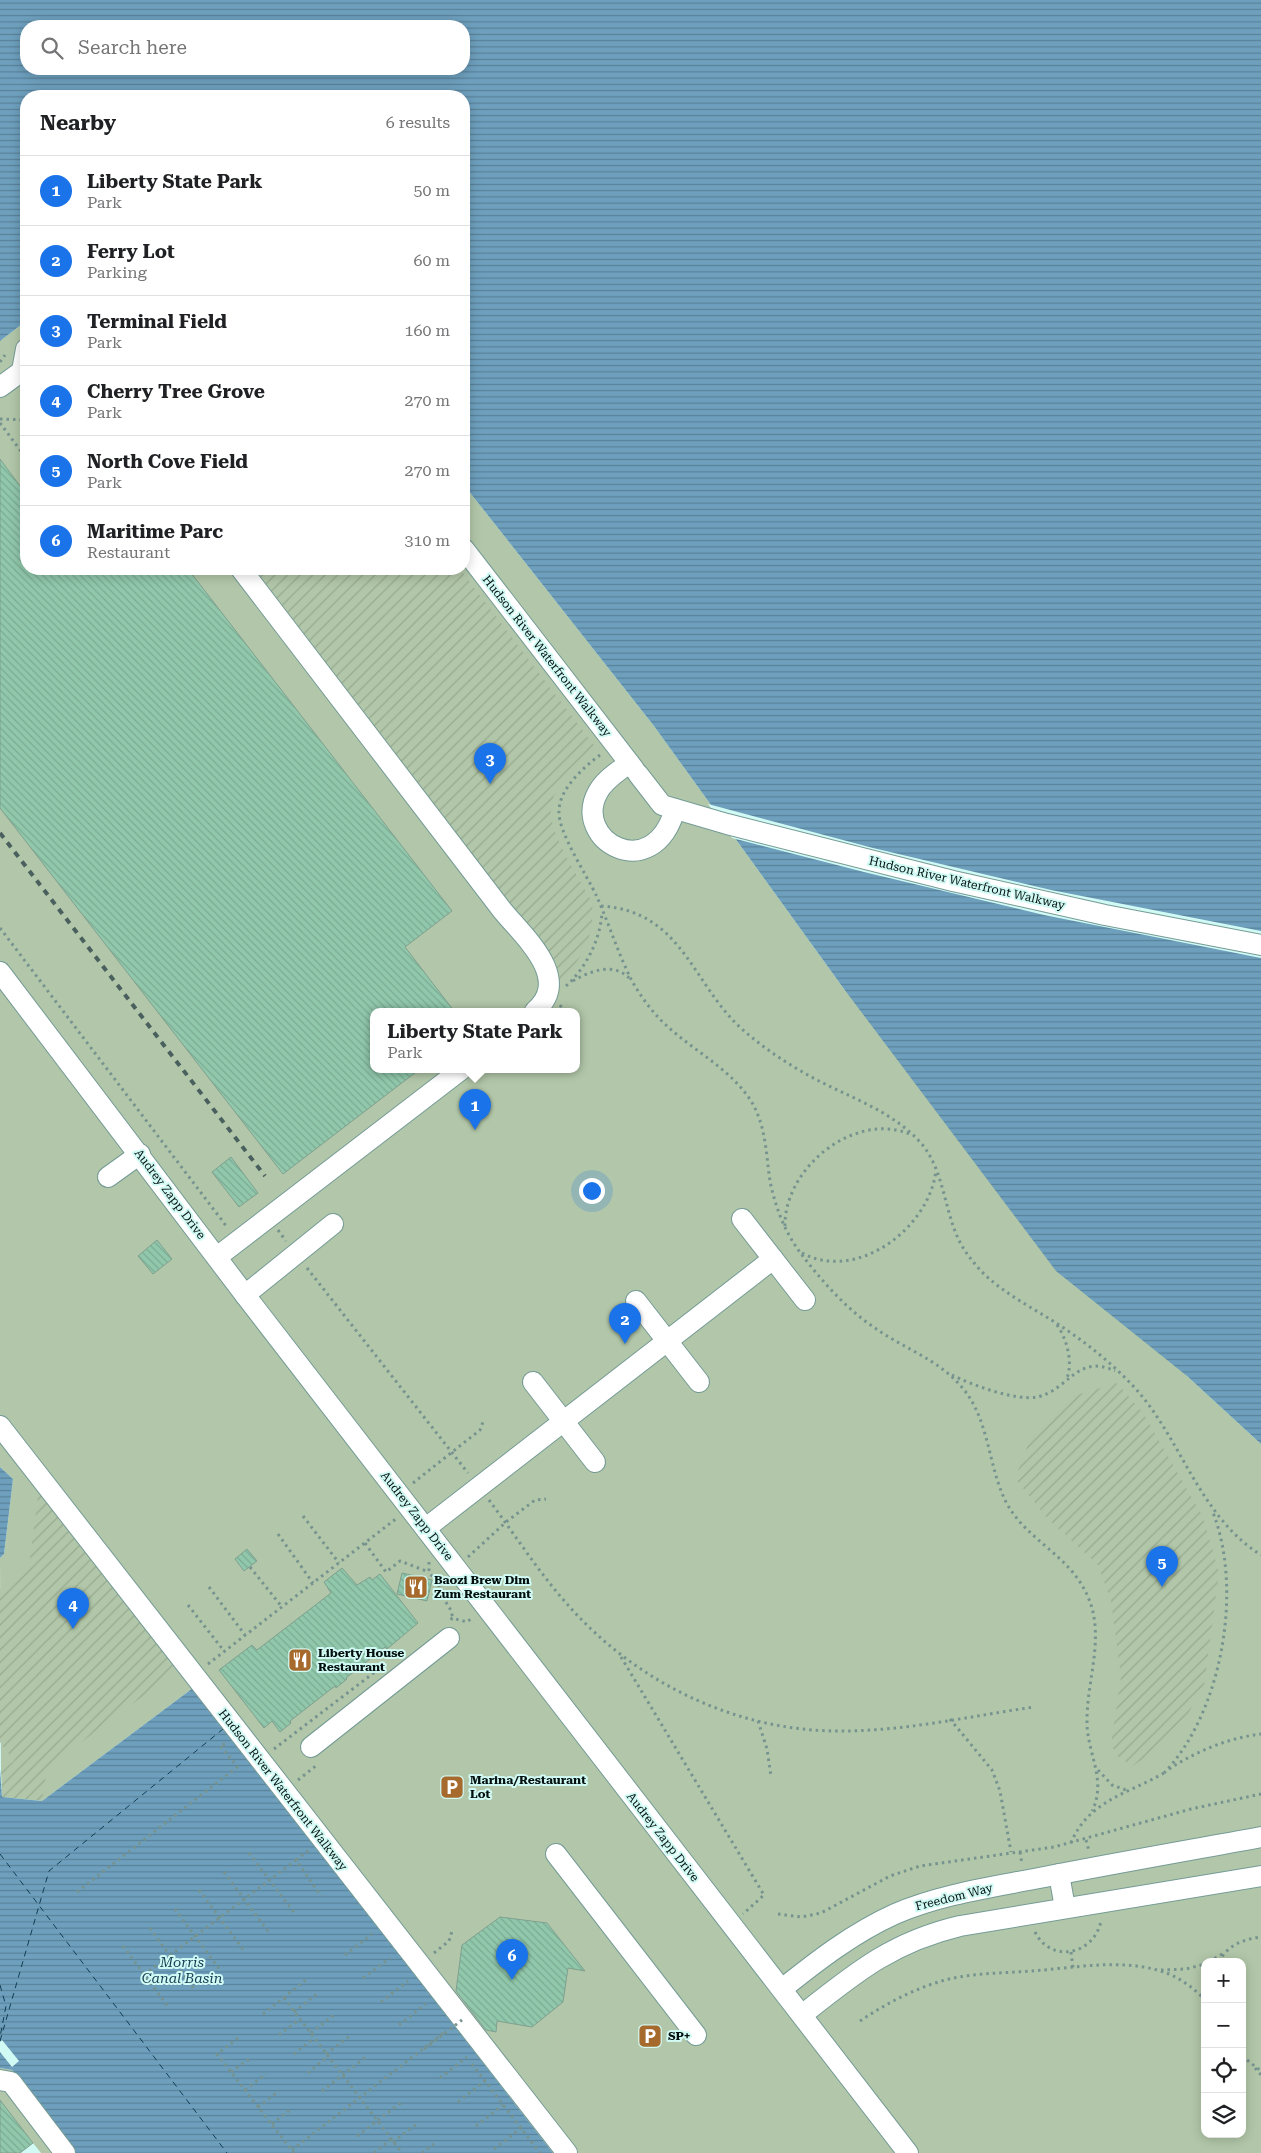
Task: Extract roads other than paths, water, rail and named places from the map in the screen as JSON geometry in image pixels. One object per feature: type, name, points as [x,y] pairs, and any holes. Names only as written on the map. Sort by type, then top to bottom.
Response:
[{"type":"street","points":[[0,387],[20,372]]},
{"type":"street","name":"Hudson River Waterfront Walkway","points":[[470,557],[662,805],[953,882],[1105,915],[1261,945]]},
{"type":"street","points":[[246,575],[502,910],[540,956],[549,974],[550,984],[544,1000],[537,1008]]},
{"type":"street","points":[[634,769],[602,786],[594,804],[596,826],[605,840],[620,848],[631,851],[650,847],[658,842],[682,811]]},
{"type":"street","name":"Audrey Zapp Drive","points":[[0,972],[140,1154],[245,1295],[908,2153]]},
{"type":"street","points":[[218,1257],[457,1073]]},
{"type":"street","points":[[108,1177],[140,1154]]},
{"type":"street","points":[[742,1219],[805,1300]]},
{"type":"street","points":[[245,1295],[333,1224]]},
{"type":"street","points":[[426,1528],[773,1259]]},
{"type":"street","points":[[636,1301],[699,1382]]},
{"type":"street","points":[[532,1382],[595,1462]]},
{"type":"street","name":"Hudson River Waterfront Walkway","points":[[0,1426],[322,1840],[454,2025],[567,2153]]},
{"type":"street","points":[[316,1755],[449,1638]]},
{"type":"street","name":"Freedom Way","points":[[782,1989],[844,1943],[903,1911],[960,1894],[1261,1837]]},
{"type":"street","points":[[556,1854],[696,2036]]},
{"type":"street","points":[[1059,1874],[1065,1908]]},
{"type":"street","points":[[802,2015],[857,1972],[908,1942],[960,1926],[1261,1876]]},
{"type":"street","points":[[0,2080],[11,2082],[65,2153]]},
{"type":"water","points":[[0,0],[1261,0],[1261,1444],[1187,1376],[1056,1271],[844,989],[654,726],[470,493],[470,90],[20,90],[20,326],[0,341]]},
{"type":"water","points":[[0,1467],[13,1479],[4,1554],[0,1558]]},
{"type":"water","name":"Morris Canal Basin","points":[[193,1688],[553,2153],[75,2153],[12,2070],[0,2068],[0,1769],[2,1797],[42,1801]]},
{"type":"railway","points":[[0,833],[265,1176]]},
{"type":"place","name":"Terminal Field","points":[[490,784]]},
{"type":"place","name":"Liberty State Park","points":[[475,1130]]},
{"type":"place","name":"Ferry Lot","points":[[625,1344]]},
{"type":"place","name":"Baozi Brew Dim Zum Restaurant","points":[[416,1587]]},
{"type":"place","name":"North Cove Field","points":[[1162,1587]]},
{"type":"place","name":"Cherry Tree Grove","points":[[73,1629]]},
{"type":"place","name":"Liberty House Restaurant","points":[[300,1660]]},
{"type":"place","name":"Marina/Restaurant Lot","points":[[452,1787]]},
{"type":"place","name":"Maritime Parc","points":[[512,1980]]},
{"type":"place","name":"SP+","points":[[650,2036]]}]
